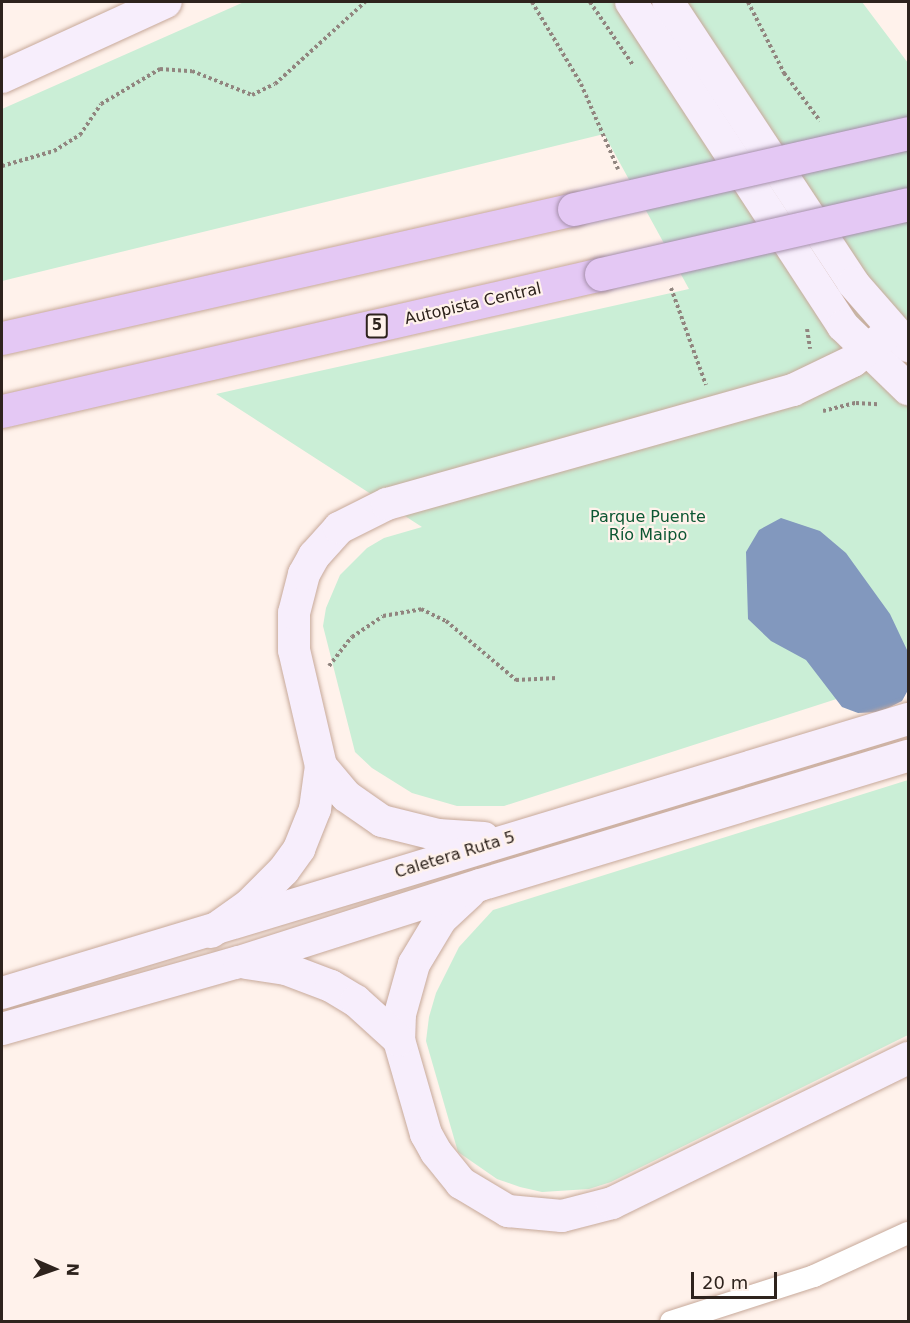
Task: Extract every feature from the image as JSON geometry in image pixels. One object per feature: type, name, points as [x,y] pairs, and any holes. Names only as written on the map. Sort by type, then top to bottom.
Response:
[{"type":"highway","points":[[2,338],[909,133]]},
{"type":"highway","name":"Autopista Central","points":[[2,411],[909,204]]},
{"type":"main road","points":[[2,77],[166,2]]},
{"type":"main road","points":[[631,2],[823,297],[866,352],[909,389]]},
{"type":"main road","points":[[211,932],[267,889],[299,849],[315,809],[321,766],[301,682],[294,640],[297,592],[314,556],[326,540],[354,518],[387,504],[793,390],[839,370],[866,352],[900,339],[853,283],[668,2]]},
{"type":"main road","name":"Caletera Ruta 5","points":[[2,993],[211,932],[522,834],[909,718]]},
{"type":"main road","points":[[2,1029],[239,962],[480,885],[909,756]]},
{"type":"main road","points":[[321,766],[346,796],[382,821],[438,836],[522,834]]},
{"type":"main road","points":[[480,885],[441,920],[414,964],[400,1014],[399,1040],[426,1134],[447,1168],[491,1203],[544,1217],[587,1212],[612,1203],[909,1058]]},
{"type":"main road","points":[[239,962],[286,969],[331,986],[356,1001],[399,1040]]},
{"type":"street","points":[[671,1322],[814,1276],[909,1233]]},
{"type":"path","points":[[2,166],[54,151],[80,135],[101,104],[160,69],[192,71],[252,95],[275,84],[365,2]]},
{"type":"path","points":[[301,682],[321,675],[352,637],[383,616],[421,609],[446,621],[516,680],[557,678]]},
{"type":"green space","name":"Parque Puente Río Maipo","points":[[244,2],[862,2],[908,63],[908,676],[504,806],[457,806],[412,793],[372,768],[355,752],[323,626],[326,608],[340,575],[367,548],[384,538],[422,527],[216,394],[689,289],[604,134],[2,281],[2,109]]},
{"type":"green space","points":[[908,780],[908,1035],[611,1182],[589,1189],[542,1192],[520,1187],[497,1179],[458,1152],[426,1041],[429,1017],[436,993],[459,947],[493,910]]},
{"type":"water","points":[[781,518],[820,531],[846,553],[890,614],[908,652],[908,690],[902,701],[880,712],[858,713],[842,707],[806,660],[771,641],[748,619],[746,552],[759,530]]}]
